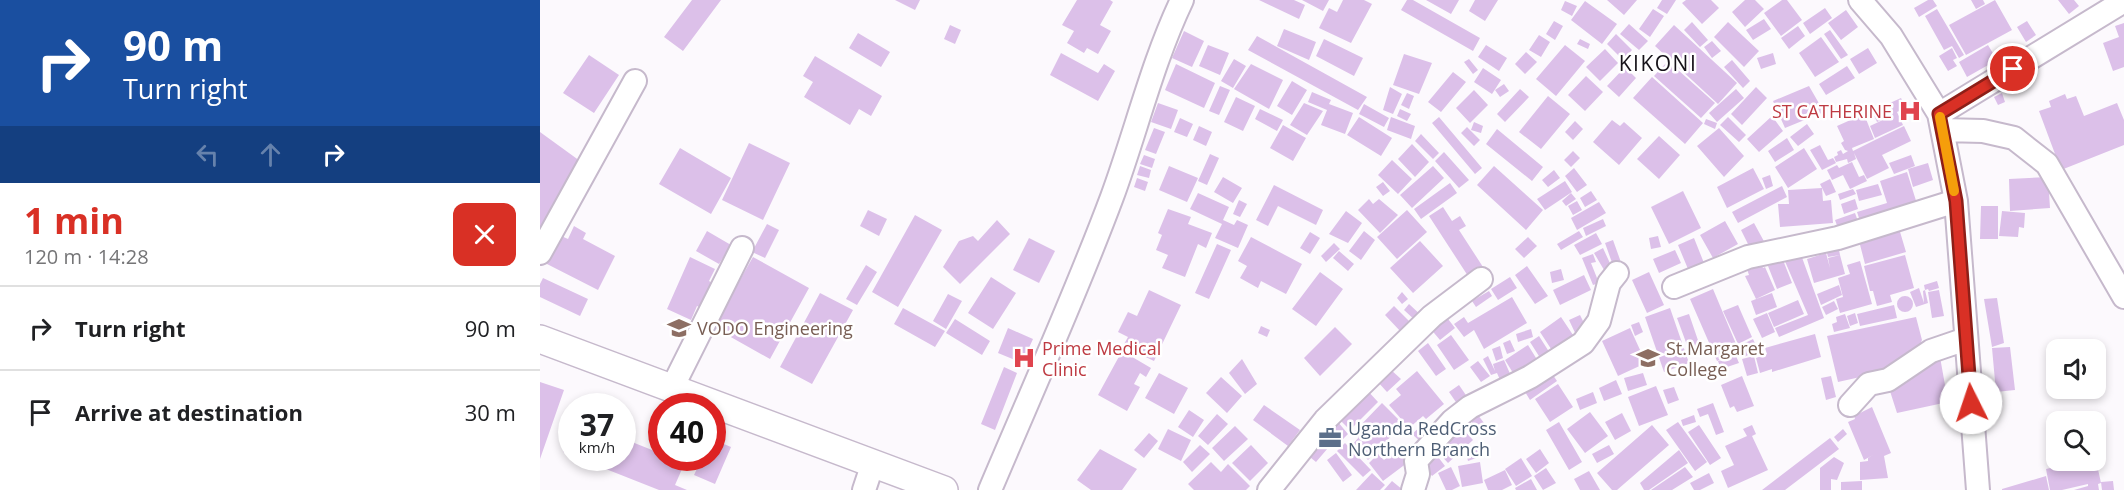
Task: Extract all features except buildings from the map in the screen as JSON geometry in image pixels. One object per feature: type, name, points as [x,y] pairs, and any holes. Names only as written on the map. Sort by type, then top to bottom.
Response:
[{"type":"main road","points":[[540,339],[944,490]]},
{"type":"street","points":[[990,490],[1097,236],[1142,105],[1182,0]]},
{"type":"street","points":[[1860,0],[1891,36],[1941,122],[1956,201],[1978,490]]},
{"type":"street","points":[[1941,122],[2124,1]]},
{"type":"street","points":[[540,253],[635,81]]},
{"type":"street","points":[[1941,122],[2014,138],[2047,164],[2124,297]]},
{"type":"street","points":[[1674,287],[1748,257],[1838,238],[1956,201]]},
{"type":"street","points":[[672,388],[742,248]]},
{"type":"street","points":[[1413,490],[1418,474],[1416,461],[1452,421],[1470,407],[1530,377],[1583,343],[1599,321],[1608,283],[1617,273]]},
{"type":"street","points":[[1269,490],[1325,420],[1432,316],[1481,279]]},
{"type":"street","points":[[1850,405],[1869,384],[1888,380],[1931,351],[1966,339]]},
{"type":"street","points":[[864,490],[873,463]]},
{"type":"slow traffic","points":[[1940,117],[1954,191]]},
{"type":"place","name":"ST CATHERINE","points":[[1910,111]]},
{"type":"place","name":"VODO Engineering","points":[[679,328]]},
{"type":"place","name":"Prime Medical Clinic","points":[[1024,358]]},
{"type":"place","name":"St.Margaret College","points":[[1648,358]]},
{"type":"place","name":"Uganda RedCross Northern Branch","points":[[1330,438]]},
{"type":"district","name":"KIKONI","points":[[1658,63]]},
{"type":"route","points":[[1971,403],[1956,201],[1939,114],[2013,69]]}]
